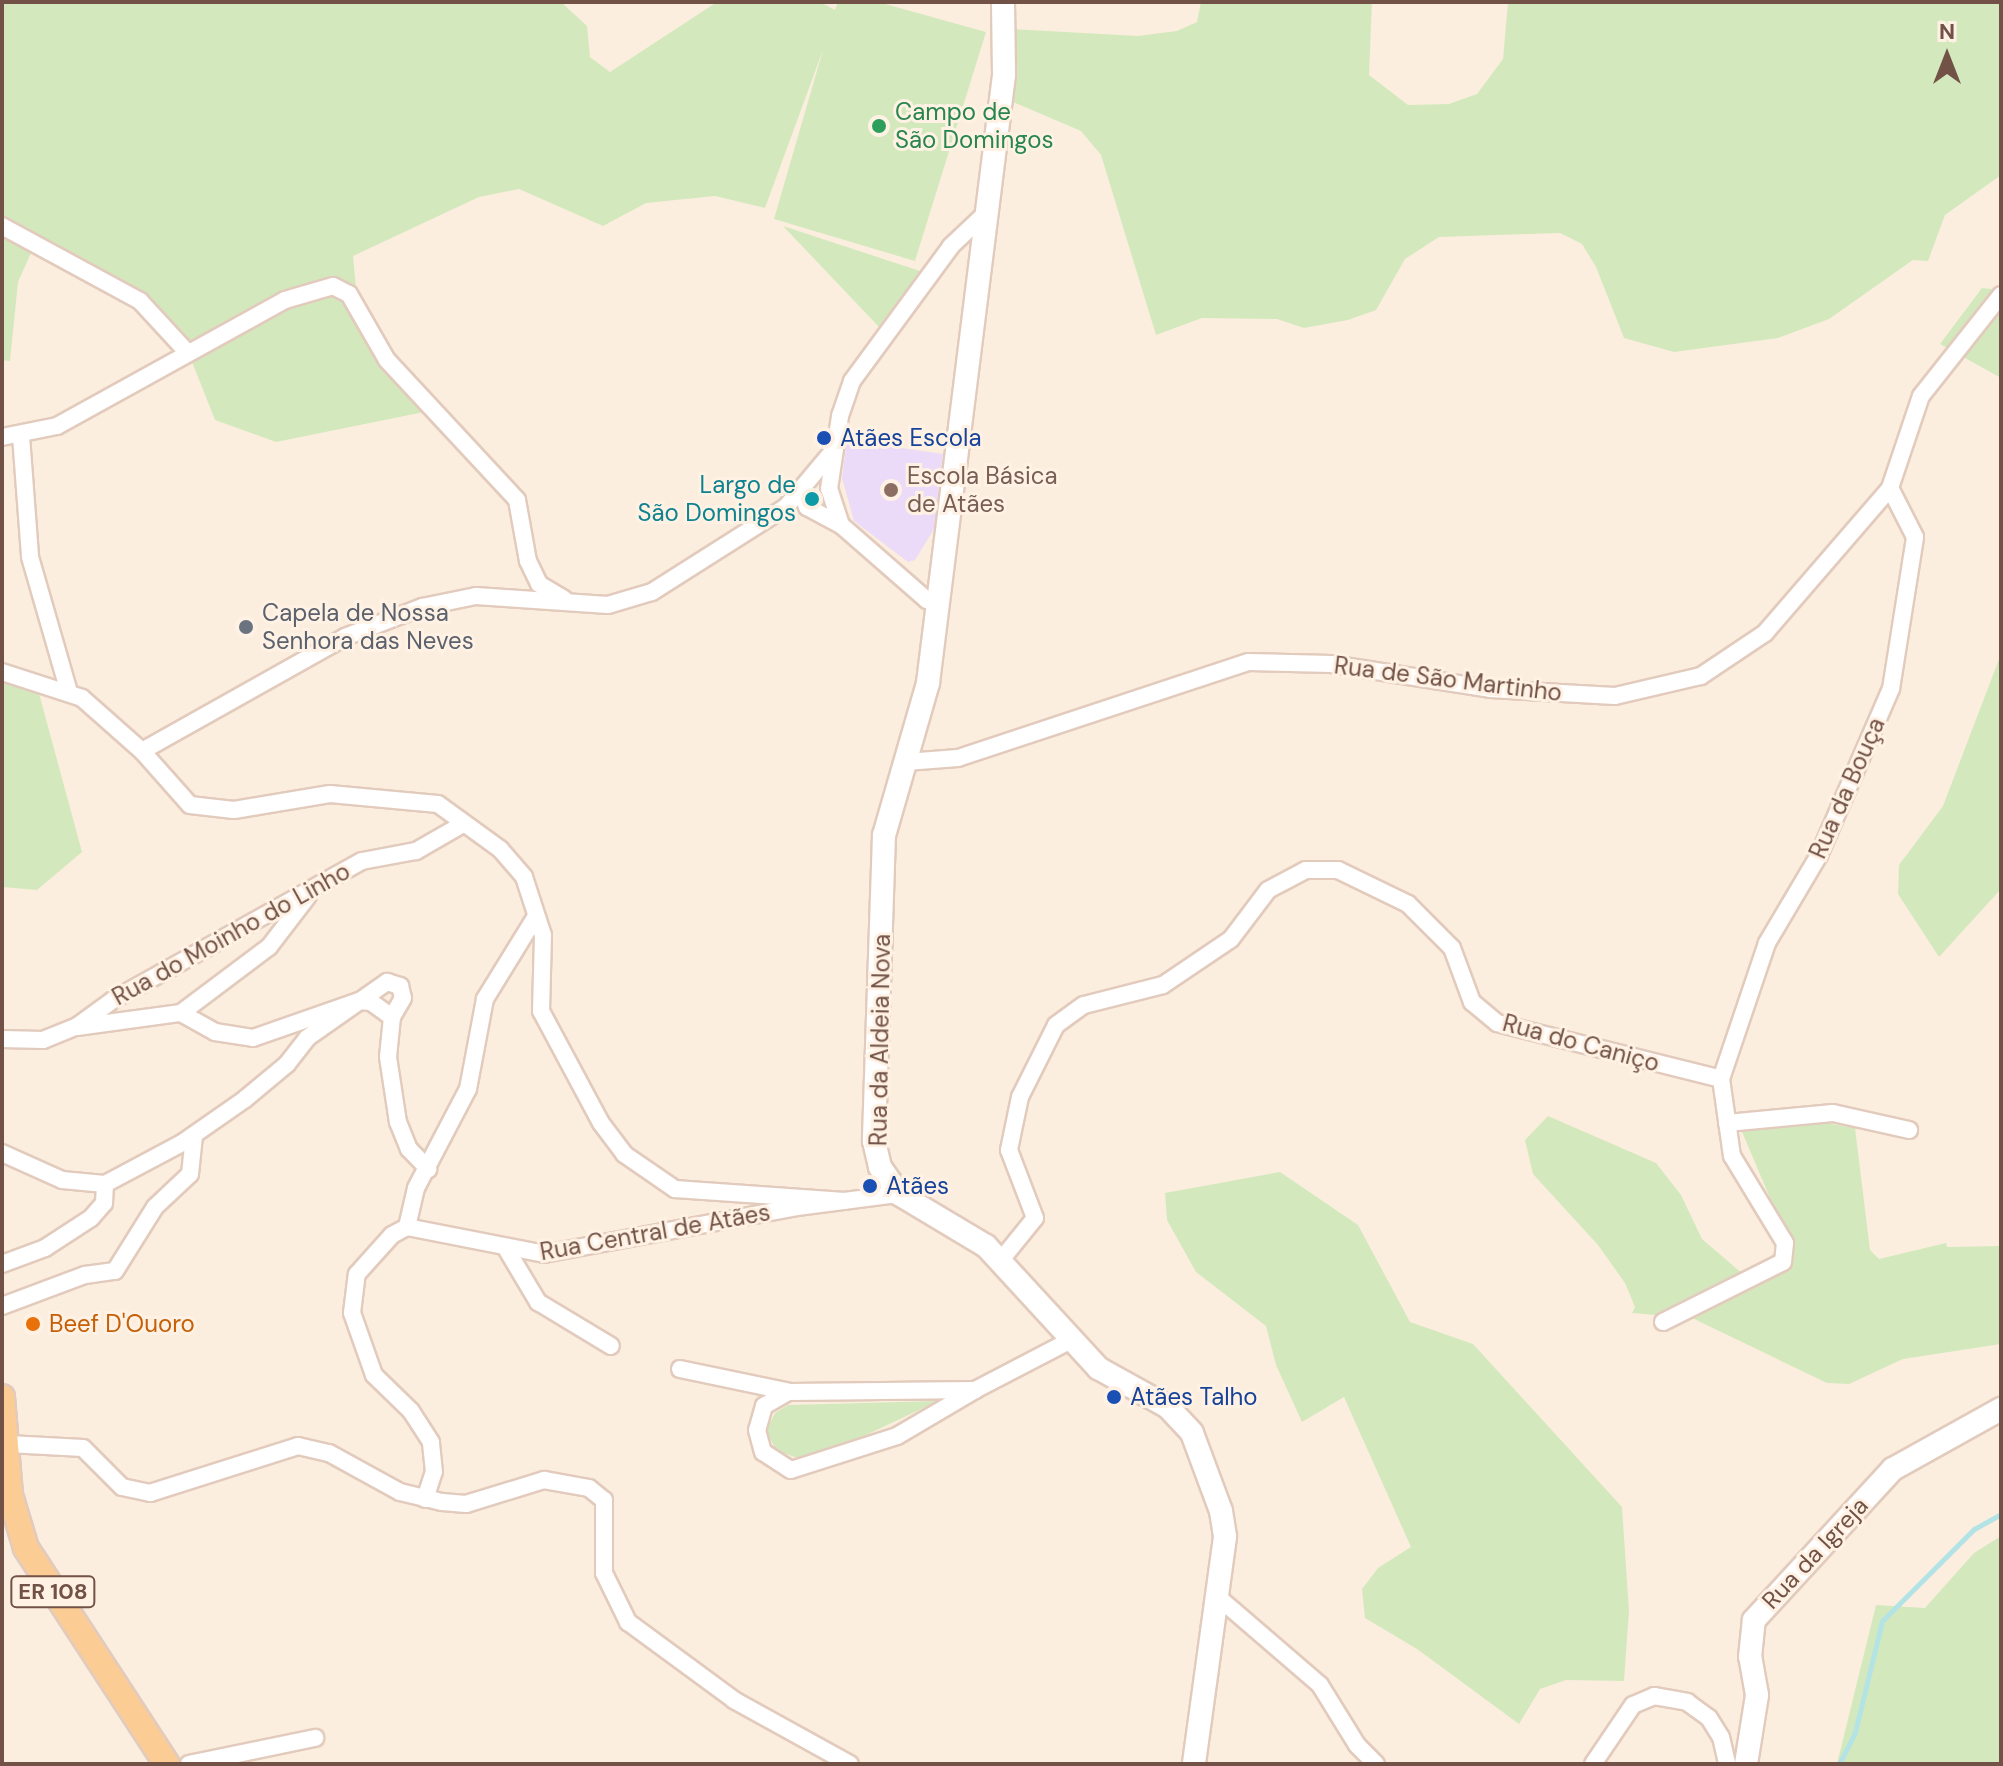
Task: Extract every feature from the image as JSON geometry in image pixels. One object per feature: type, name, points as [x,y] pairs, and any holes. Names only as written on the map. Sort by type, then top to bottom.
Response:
[{"type":"main road","name":"ER 108","points":[[2,1397],[10,1495],[26,1548],[171,1764]]},
{"type":"street","name":"Rua da Aldeia Nova","points":[[1003,2],[1004,75],[923,714],[884,835],[874,1141],[880,1167],[899,1194],[1001,1260],[1107,1376],[1168,1407],[1192,1433],[1224,1525],[1219,1598],[1194,1764]]},
{"type":"street","points":[[841,525],[830,493],[833,451],[852,381],[873,348],[951,246],[985,214]]},
{"type":"street","points":[[2,226],[140,301],[187,352]]},
{"type":"street","points":[[2,437],[21,436],[85,413],[187,352],[304,291],[323,285],[343,289],[387,360],[517,500],[528,561],[539,584],[566,600]]},
{"type":"street","name":"Rua de São Martinho","points":[[906,762],[958,758],[1249,662],[1331,664],[1490,689],[1615,696],[1701,676],[1765,633],[1890,488],[1921,396],[2001,295]]},
{"type":"street","points":[[21,436],[30,557],[68,689]]},
{"type":"street","points":[[809,496],[833,451]]},
{"type":"street","name":"Rua da Bouça","points":[[1721,1079],[1767,943],[1819,855],[1891,689],[1915,537],[1890,488]]},
{"type":"street","points":[[142,751],[175,727],[374,623],[468,596],[608,605],[652,592],[786,507],[809,496],[830,493]]},
{"type":"street","points":[[809,496],[830,493]]},
{"type":"street","points":[[809,496],[927,600],[939,601]]},
{"type":"street","points":[[2,672],[68,689],[142,751],[177,793],[200,808],[234,810],[330,794],[401,798],[438,804],[500,849],[524,877],[536,916],[544,951],[541,1011],[601,1123],[624,1154],[675,1189],[845,1201],[899,1194]]},
{"type":"street","name":"Rua do Moinho do Linho","points":[[2,1039],[43,1040],[76,1027],[150,979],[311,893],[362,861],[416,851],[463,824]]},
{"type":"street","name":"Rua do Caniço","points":[[1001,1260],[1035,1218],[1009,1150],[1020,1097],[1056,1025],[1084,1005],[1163,985],[1231,939],[1268,890],[1306,870],[1338,870],[1408,904],[1452,948],[1472,1002],[1497,1023],[1721,1079]]},
{"type":"street","points":[[76,1027],[181,1013],[269,947],[311,893]]},
{"type":"street","points":[[425,1499],[434,1472],[431,1442],[411,1411],[374,1375],[359,1344],[352,1313],[353,1287],[363,1264],[407,1227],[411,1201],[468,1089],[485,999],[536,916]]},
{"type":"street","points":[[2,1153],[62,1180],[105,1184],[194,1135],[287,1064],[307,1038],[381,983],[395,983],[403,998],[392,1017],[388,1057],[398,1122],[409,1149],[428,1169]]},
{"type":"street","points":[[181,1013],[215,1032],[253,1038],[359,1001],[371,1002],[392,1017]]},
{"type":"street","points":[[1663,1322],[1783,1262],[1785,1243],[1732,1156],[1721,1079]]},
{"type":"street","points":[[1727,1123],[1833,1113],[1909,1130]]},
{"type":"street","points":[[2,1306],[85,1275],[115,1271],[155,1207],[190,1174],[194,1135]]},
{"type":"street","points":[[2,1264],[45,1248],[91,1218],[104,1203],[105,1184]]},
{"type":"street","name":"Rua Central de Atães","points":[[407,1227],[507,1250],[544,1254],[845,1201]]},
{"type":"street","points":[[507,1250],[538,1302],[611,1346]]},
{"type":"street","points":[[790,1392],[764,1406],[757,1430],[763,1452],[791,1470],[897,1436],[975,1390],[1071,1340]]},
{"type":"street","points":[[680,1369],[790,1392],[975,1390]]},
{"type":"street","name":"Rua da Igreja","points":[[1746,1764],[1757,1695],[1750,1657],[1754,1620],[1893,1469],[2001,1409]]},
{"type":"street","points":[[8,1444],[83,1448],[122,1487],[150,1493],[284,1448],[316,1448],[375,1482],[425,1499],[466,1504],[544,1480],[600,1494],[608,1519],[604,1573],[628,1622],[734,1700],[850,1764]]},
{"type":"street","points":[[1219,1598],[1303,1667],[1376,1764]]},
{"type":"street","points":[[1593,1764],[1633,1705],[1654,1696],[1687,1702],[1709,1718],[1721,1737],[1727,1764]]},
{"type":"street","points":[[171,1764],[315,1738]]},
{"type":"shaded area","name":"Escola Básica de Atães","points":[[847,440],[943,454],[934,529],[915,560],[908,562],[854,521],[842,478]]},
{"type":"green space","points":[[2,2],[561,2],[587,26],[590,57],[610,72],[717,2],[820,2],[835,10],[838,2],[878,2],[986,32],[915,261],[774,219],[823,50],[765,208],[715,196],[646,203],[603,226],[519,189],[479,197],[353,256],[358,309],[407,367],[434,410],[276,442],[215,420],[183,339],[122,279],[35,244],[18,282],[10,361],[2,360]]},
{"type":"green space","points":[[1201,2],[1372,2],[1369,75],[1408,105],[1449,104],[1477,94],[1503,59],[1508,2],[2001,2],[2001,175],[1945,215],[1928,261],[1913,260],[1829,319],[1778,338],[1674,352],[1624,338],[1596,267],[1582,244],[1560,233],[1439,237],[1405,259],[1376,310],[1348,320],[1304,328],[1277,319],[1202,318],[1156,335],[1101,155],[1081,131],[1013,102],[1012,29],[1138,36],[1177,31],[1197,22]]},
{"type":"green space","points":[[783,226],[920,271],[879,327]]},
{"type":"green space","points":[[1982,288],[2001,290],[2001,378],[1940,344]]},
{"type":"green space","points":[[2001,654],[2001,889],[1939,957],[1898,894],[1899,865],[1943,806]]},
{"type":"green space","points":[[2,676],[37,686],[82,852],[37,890],[2,887]]},
{"type":"green space","points":[[1548,1116],[1656,1163],[1681,1195],[1702,1239],[1744,1275],[1789,1243],[1740,1127],[1797,1118],[1855,1128],[1870,1250],[1879,1259],[1946,1243],[1947,1247],[2001,1246],[2001,1344],[1903,1359],[1849,1384],[1827,1383],[1692,1318],[1632,1313],[1635,1307],[1625,1283],[1598,1245],[1533,1174],[1525,1140]]},
{"type":"green space","points":[[1280,1172],[1358,1225],[1410,1322],[1473,1344],[1622,1507],[1629,1611],[1624,1681],[1566,1680],[1540,1689],[1519,1724],[1417,1649],[1365,1618],[1362,1589],[1378,1568],[1411,1547],[1344,1397],[1302,1422],[1276,1365],[1266,1326],[1196,1272],[1167,1220],[1165,1193]]},
{"type":"green space","points":[[938,1401],[864,1436],[797,1458],[776,1450],[766,1431],[775,1413],[788,1405]]},
{"type":"green space","points":[[2001,1536],[2001,1764],[1837,1764],[1876,1605],[1925,1608],[1974,1553]]},
{"type":"waterway","points":[[1839,1764],[1855,1732],[1882,1621],[1974,1529],[2001,1514]]},
{"type":"place","name":"Campo de São Domingos","points":[[879,126]]},
{"type":"place","name":"Atães Escola","points":[[824,438]]},
{"type":"place","name":"Escola Básica de Atães","points":[[891,490]]},
{"type":"place","name":"Largo de São Domingos","points":[[812,499]]},
{"type":"place","name":"Capela de Nossa Senhora das Neves","points":[[246,627]]},
{"type":"place","name":"Atães","points":[[870,1186]]},
{"type":"place","name":"Beef D'Ouoro","points":[[33,1324]]},
{"type":"place","name":"Atães Talho","points":[[1114,1397]]}]
